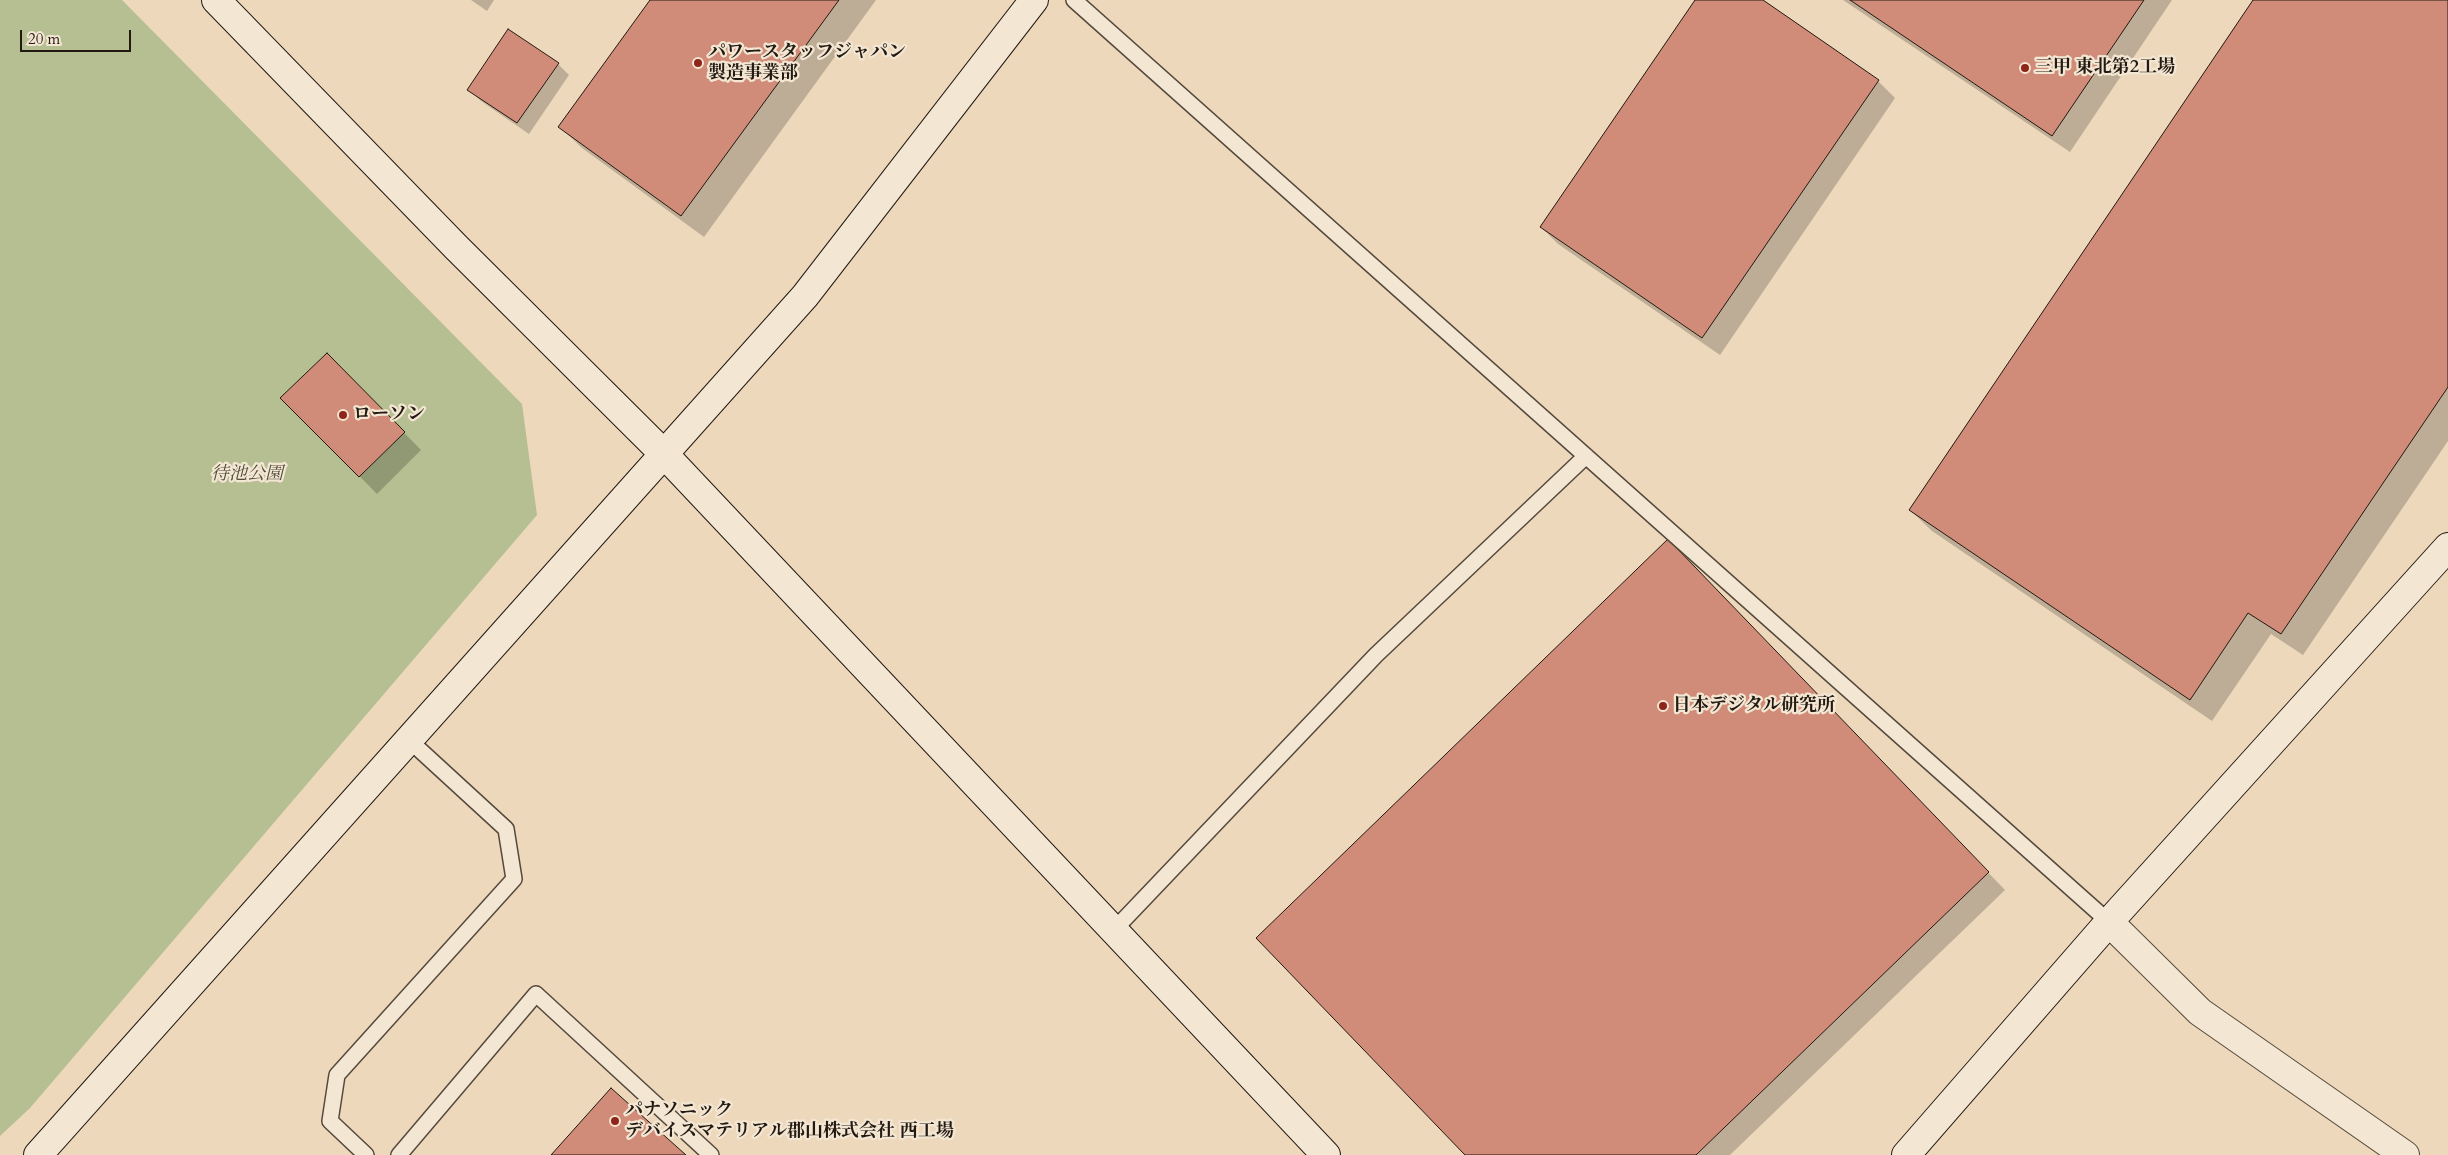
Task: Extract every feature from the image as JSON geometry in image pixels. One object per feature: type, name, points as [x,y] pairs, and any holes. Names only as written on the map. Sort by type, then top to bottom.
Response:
[{"type":"street","points":[[216,0],[456,247],[664,454],[1326,1155]]},
{"type":"street","points":[[38,1155],[805,296],[1034,0]]},
{"type":"street","points":[[1906,1155],[2108,922],[2448,547]]},
{"type":"street","points":[[2108,922],[2200,1012],[2405,1155]]},
{"type":"lane","points":[[1074,0],[2108,922]]},
{"type":"lane","points":[[1114,930],[1376,655],[1586,456]]},
{"type":"lane","points":[[366,1155],[330,1121],[337,1075],[514,879],[506,829],[409,740]]},
{"type":"lane","points":[[399,1155],[536,994],[711,1155]]},
{"type":"green space","name":"待池公園","points":[[0,0],[122,0],[522,404],[537,515],[30,1108],[0,1136]]},
{"type":"building","name":"パワースタッフジャパン 製造事業部","points":[[650,0],[839,0],[681,216],[558,127]]},
{"type":"building","points":[[1695,0],[1763,0],[1879,80],[1702,338],[1540,227]]},
{"type":"building","name":"三甲 東北第2工場","points":[[1850,0],[2144,0],[2052,136]]},
{"type":"building","points":[[2253,0],[2448,0],[2448,387],[2281,634],[2248,613],[2190,700],[1909,510]]},
{"type":"building","points":[[508,29],[559,63],[517,123],[467,90]]},
{"type":"building","name":"ローソン","points":[[327,353],[405,432],[359,477],[280,398]]},
{"type":"building","name":"日本デジタル研究所","points":[[1668,539],[1989,872],[1696,1155],[1465,1155],[1256,938]]},
{"type":"building","name":"パナソニック デバイスマテリアル郡山株式会社 西工場","points":[[611,1088],[686,1155],[551,1155]]},
{"type":"place","name":"パワースタッフジャパン 製造事業部","points":[[698,63]]},
{"type":"place","name":"三甲 東北第2工場","points":[[2025,68]]},
{"type":"place","name":"ローソン","points":[[343,415]]},
{"type":"place","name":"日本デジタル研究所","points":[[1663,706]]},
{"type":"place","name":"パナソニック デバイスマテリアル郡山株式会社 西工場","points":[[615,1121]]}]
